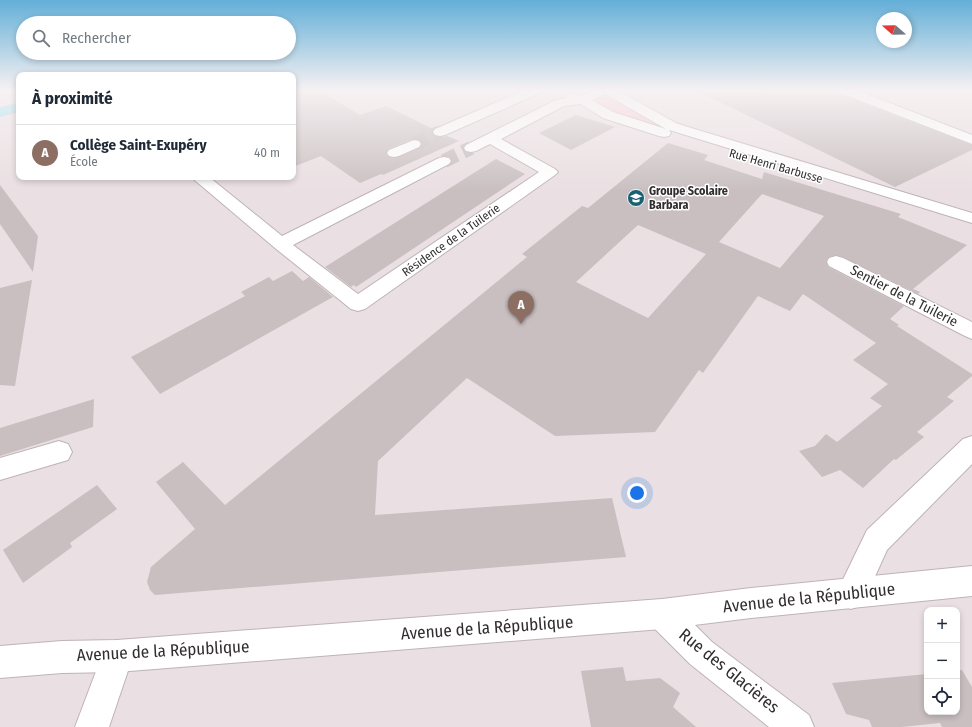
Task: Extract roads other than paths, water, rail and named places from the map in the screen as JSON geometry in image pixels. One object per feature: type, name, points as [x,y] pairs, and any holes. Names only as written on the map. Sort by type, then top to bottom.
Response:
[{"type":"street","points":[[440,132],[461,123]]},
{"type":"street","points":[[471,148],[520,123]]},
{"type":"street","name":"Rue Henri Barbusse","points":[[634,123],[972,224]]},
{"type":"street","name":"Rue Henri Barbusse","points":[[666,123],[683,130],[972,218]]},
{"type":"street","points":[[928,123],[972,140]]},
{"type":"street","name":"Résidence de la Tuilerie","points":[[203,180],[358,304],[550,172],[489,138]]},
{"type":"street","points":[[394,153],[414,144]]},
{"type":"street","points":[[281,244],[444,161]]},
{"type":"street","name":"Sentier de la Tuilerie","points":[[836,262],[972,331]]},
{"type":"street","points":[[851,594],[877,540],[972,447]]},
{"type":"street","points":[[0,469],[59,452]]},
{"type":"street","name":"Avenue de la République","points":[[0,662],[62,657],[117,656],[662,614],[972,581]]},
{"type":"street","name":"Rue des Glacières","points":[[662,614],[701,652],[797,727]]},
{"type":"street","points":[[92,727],[117,656]]},
{"type":"tunnel","points":[[414,144],[440,132]]},
{"type":"tunnel","points":[[444,161],[471,148]]},
{"type":"place","name":"Groupe Scolaire Barbara","points":[[636,198]]},
{"type":"place","name":"Collège Saint-Exupéry","points":[[521,324]]}]
